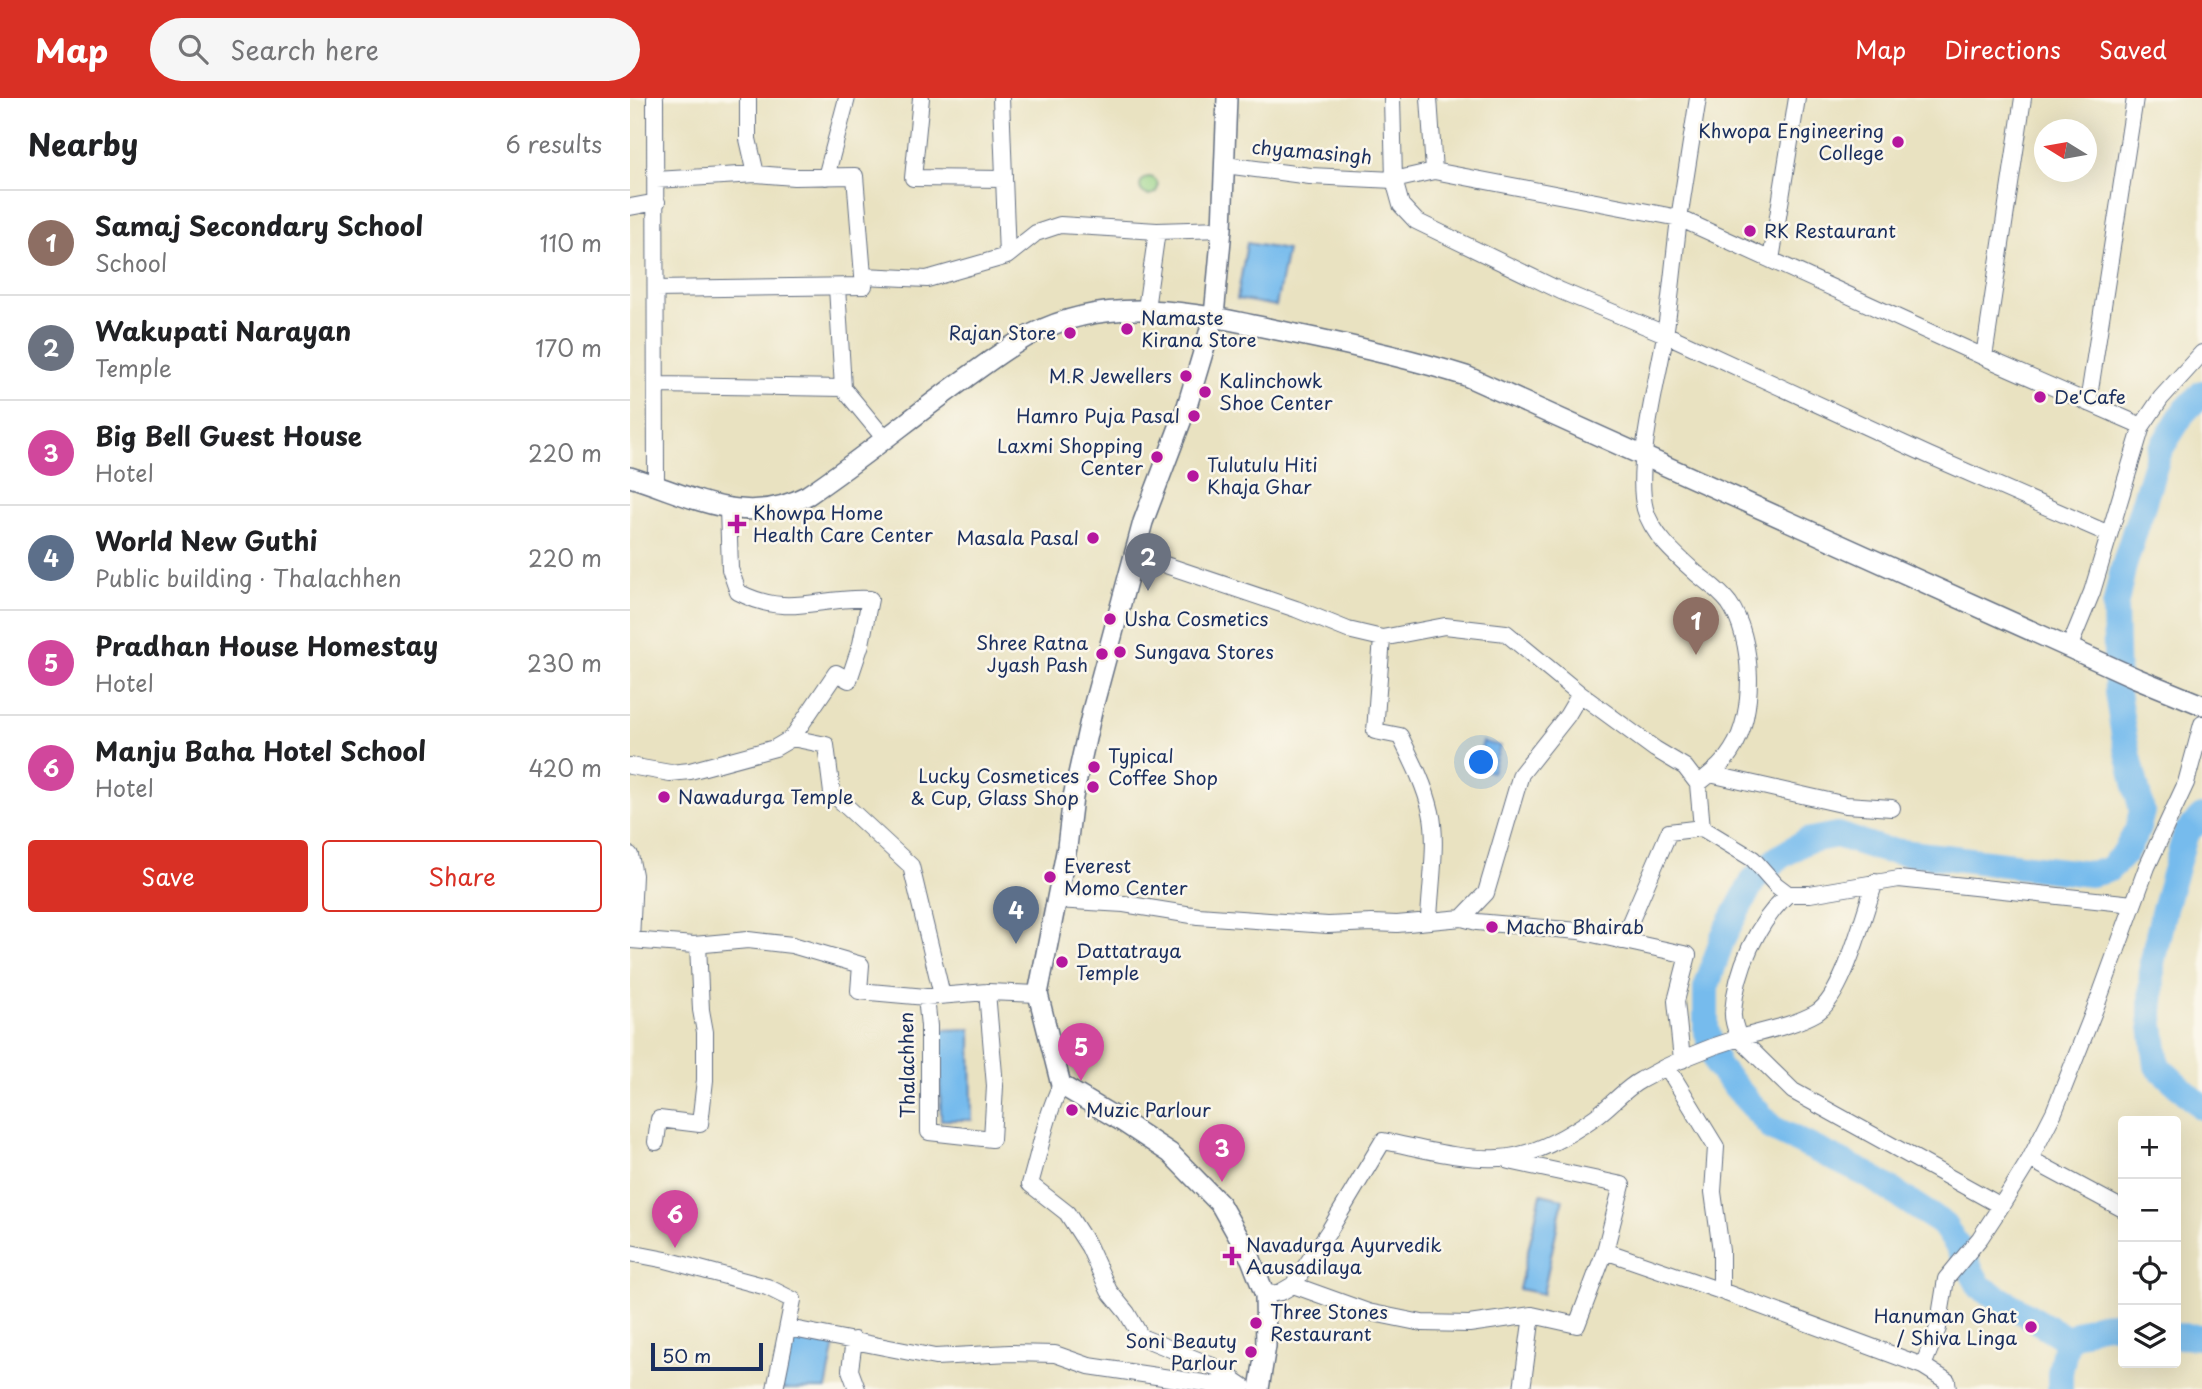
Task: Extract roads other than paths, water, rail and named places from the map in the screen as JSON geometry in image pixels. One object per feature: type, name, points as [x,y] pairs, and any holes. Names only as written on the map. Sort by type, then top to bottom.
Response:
[{"type":"main road","points":[[1227,98],[1222,229],[1214,316],[1186,405],[1133,554],[1079,771],[1038,994],[1060,1085],[1170,1153],[1220,1204],[1251,1259],[1265,1295],[1266,1346],[1253,1388]]},
{"type":"main road","points":[[630,477],[728,509],[754,511],[793,503],[832,479],[979,368],[1029,335],[1051,325],[1108,311],[1146,309],[1214,316],[1416,360],[1466,376],[2136,678],[2202,705]]},
{"type":"street","points":[[655,98],[656,485]]},
{"type":"street","points":[[748,98],[748,139],[756,174]]},
{"type":"street","points":[[826,177],[847,98]]},
{"type":"street","points":[[921,98],[913,178],[1004,179]]},
{"type":"street","points":[[1001,98],[1007,256]]},
{"type":"street","points":[[1392,98],[1394,180],[1401,205],[1416,220],[1561,291],[1665,334],[1928,455],[2109,534]]},
{"type":"street","points":[[1429,98],[1434,171],[1679,218],[2142,426]]},
{"type":"street","points":[[1698,98],[1679,218],[1665,334],[1644,456],[1642,492],[1648,519],[1655,530],[1678,556],[1728,602],[1739,620],[1746,642],[1749,669],[1741,732],[1732,750],[1704,779],[1702,828]]},
{"type":"street","points":[[1771,260],[1797,98]]},
{"type":"street","points":[[1984,357],[2023,98]]},
{"type":"street","points":[[2088,402],[2135,98]]},
{"type":"street","name":"chyamasingh","points":[[1225,165],[1310,176],[1394,180],[1434,171]]},
{"type":"street","points":[[656,180],[756,174],[855,176],[864,286],[656,289]]},
{"type":"street","points":[[630,207],[657,202]]},
{"type":"street","points":[[863,276],[926,279],[1007,256],[1036,233],[1060,225],[1157,231],[1222,229]]},
{"type":"street","points":[[1146,309],[1157,231]]},
{"type":"street","points":[[837,287],[843,388],[884,439]]},
{"type":"street","points":[[2069,648],[2092,592],[2142,426],[2161,398],[2202,353]]},
{"type":"street","points":[[657,385],[843,388]]},
{"type":"street","points":[[630,766],[670,772],[690,771],[775,748],[792,738],[836,673],[849,680],[861,644],[870,599],[851,598],[784,607],[752,599],[738,592],[730,569],[728,509]]},
{"type":"street","points":[[1133,554],[1296,608],[1348,630],[1382,638],[1445,626],[1506,633],[1580,694],[1656,749],[1704,779],[1846,805],[1892,808]]},
{"type":"street","points":[[1382,638],[1375,732],[1400,736],[1415,766],[1431,812],[1433,835],[1429,920]]},
{"type":"street","points":[[1462,918],[1486,893],[1513,793],[1521,774],[1567,716],[1580,694]]},
{"type":"street","points":[[1923,1366],[1938,1328],[1946,1279],[1980,1238],[2001,1206],[2030,1159],[2054,1111],[2094,1013],[2147,867],[2186,783],[2202,724]]},
{"type":"street","name":"Thalachhen","points":[[792,738],[826,745],[832,793],[911,866],[934,996],[929,1026],[929,1132],[992,1139],[995,1086],[987,992]]},
{"type":"street","points":[[1622,941],[1669,832],[1702,828],[1753,859],[1782,890],[1810,894],[1899,879],[2133,904]]},
{"type":"street","points":[[630,855],[631,940],[698,944],[747,940],[792,945],[862,965],[859,991],[934,996],[987,992],[1038,994]]},
{"type":"street","points":[[1498,1158],[1525,1154],[1554,1142],[1596,1117],[1639,1080],[1689,1057],[1818,1013],[1833,995],[1855,943],[1875,882]]},
{"type":"street","points":[[1782,890],[1776,906],[1759,929],[1746,956],[1732,1014],[1733,1040],[1793,1091],[2001,1206]]},
{"type":"street","points":[[1056,900],[1124,904],[1198,916],[1328,925],[1397,925],[1462,918],[1516,926],[1555,927],[1688,955],[1676,1001],[1689,1057]]},
{"type":"street","points":[[656,1142],[659,1119],[700,1124],[705,1080],[705,1032],[701,1010],[698,944]]},
{"type":"street","points":[[1667,1067],[1716,1147],[1713,1192],[1721,1251],[1721,1291]]},
{"type":"street","points":[[1060,1085],[1051,1104],[1043,1144],[1030,1184],[1067,1213],[1089,1247],[1109,1291],[1127,1313],[1141,1337],[1215,1367],[1253,1388]]},
{"type":"street","points":[[1265,1295],[1281,1292],[1293,1285],[1329,1231],[1382,1141],[1463,1156],[1498,1158],[1622,1185],[1605,1251],[1577,1325],[1532,1315],[1469,1324],[1422,1323],[1368,1312],[1293,1285]]},
{"type":"street","points":[[2030,1159],[2118,1206]]},
{"type":"street","points":[[1605,1251],[1923,1366],[1947,1381],[1948,1389]]},
{"type":"street","points":[[630,1253],[767,1287],[793,1300],[775,1389]]},
{"type":"street","points":[[1522,1389],[1532,1315]]},
{"type":"street","points":[[788,1328],[935,1357],[1010,1353],[1055,1354],[1089,1366],[1253,1388]]},
{"type":"street","points":[[848,1389],[854,1340]]},
{"type":"street","points":[[850,1370],[857,1389]]},
{"type":"water","points":[[1247,243],[1287,250],[1276,306],[1237,299]]},
{"type":"water","points":[[1483,742],[1500,746],[1492,772],[1475,768]]},
{"type":"water","points":[[971,1029],[972,1120],[941,1120],[939,1030]]},
{"type":"water","points":[[1541,1194],[1563,1199],[1543,1294],[1519,1289]]},
{"type":"water","points":[[790,1339],[835,1344],[826,1389],[780,1389]]},
{"type":"waterway","points":[[2067,1339],[1980,1287],[1943,1224],[1868,1175],[1772,1128],[1718,1067],[1706,1029],[1706,988],[1723,937],[1754,879],[1778,858],[1806,841],[1837,835],[1884,850],[2090,874],[2108,870],[2124,854],[2137,831],[2142,811],[2124,736],[2117,692],[2115,607],[2123,569],[2160,450],[2183,413],[2202,393]]},
{"type":"waterway","points":[[2202,817],[2186,833],[2164,909],[2152,963],[2151,1017],[2157,1066],[2202,1107]]},
{"type":"waterway","points":[[2060,1389],[2060,1373],[2067,1339],[2094,1327],[2118,1324]]},
{"type":"waterway","points":[[2181,1336],[2202,1337]]},
{"type":"place","name":"Khwopa Engineering College","points":[[1898,142]]},
{"type":"place","name":"RK Restaurant","points":[[1750,231]]},
{"type":"place","name":"Namaste Kirana Store","points":[[1127,329]]},
{"type":"place","name":"Rajan Store","points":[[1070,333]]},
{"type":"place","name":"M.R Jewellers","points":[[1186,376]]},
{"type":"place","name":"Kalinchowk Shoe Center","points":[[1205,392]]},
{"type":"place","name":"De'Cafe","points":[[2040,397]]},
{"type":"place","name":"Hamro Puja Pasal","points":[[1194,416]]},
{"type":"place","name":"Laxmi Shopping Center","points":[[1157,457]]},
{"type":"place","name":"Tulutulu Hiti Khaja Ghar","points":[[1193,476]]},
{"type":"place","name":"Khowpa Home Health Care Center","points":[[737,524]]},
{"type":"place","name":"Masala Pasal","points":[[1093,538]]},
{"type":"place","name":"Wakupati Narayan","points":[[1148,591]]},
{"type":"place","name":"Usha Cosmetics","points":[[1110,619]]},
{"type":"place","name":"Sungava Stores","points":[[1120,652]]},
{"type":"place","name":"Shree Ratna Jyash Pash","points":[[1102,654]]},
{"type":"place","name":"Samaj Secondary School","points":[[1696,655]]},
{"type":"place","name":"Typical Coffee Shop","points":[[1094,767]]},
{"type":"place","name":"Lucky Cosmetices & Cup, Glass Shop","points":[[1093,787]]},
{"type":"place","name":"Nawadurga Temple","points":[[664,797]]},
{"type":"place","name":"Everest Momo Center","points":[[1050,877]]},
{"type":"place","name":"Macho Bhairab","points":[[1492,927]]},
{"type":"place","name":"World New Guthi","points":[[1016,944]]},
{"type":"place","name":"Dattatraya Temple","points":[[1062,962]]},
{"type":"place","name":"Pradhan House Homestay","points":[[1081,1081]]},
{"type":"place","name":"Muzic Parlour","points":[[1072,1110]]},
{"type":"place","name":"Big Bell Guest House","points":[[1222,1182]]},
{"type":"place","name":"Manju Baha Hotel School","points":[[675,1248]]},
{"type":"place","name":"Navadurga Ayurvedik Aausadilaya","points":[[1232,1256]]},
{"type":"place","name":"Three Stones Restaurant","points":[[1256,1323]]},
{"type":"place","name":"Hanuman Ghat / Shiva Linga","points":[[2031,1327]]},
{"type":"place","name":"Soni Beauty Parlour","points":[[1251,1352]]}]
